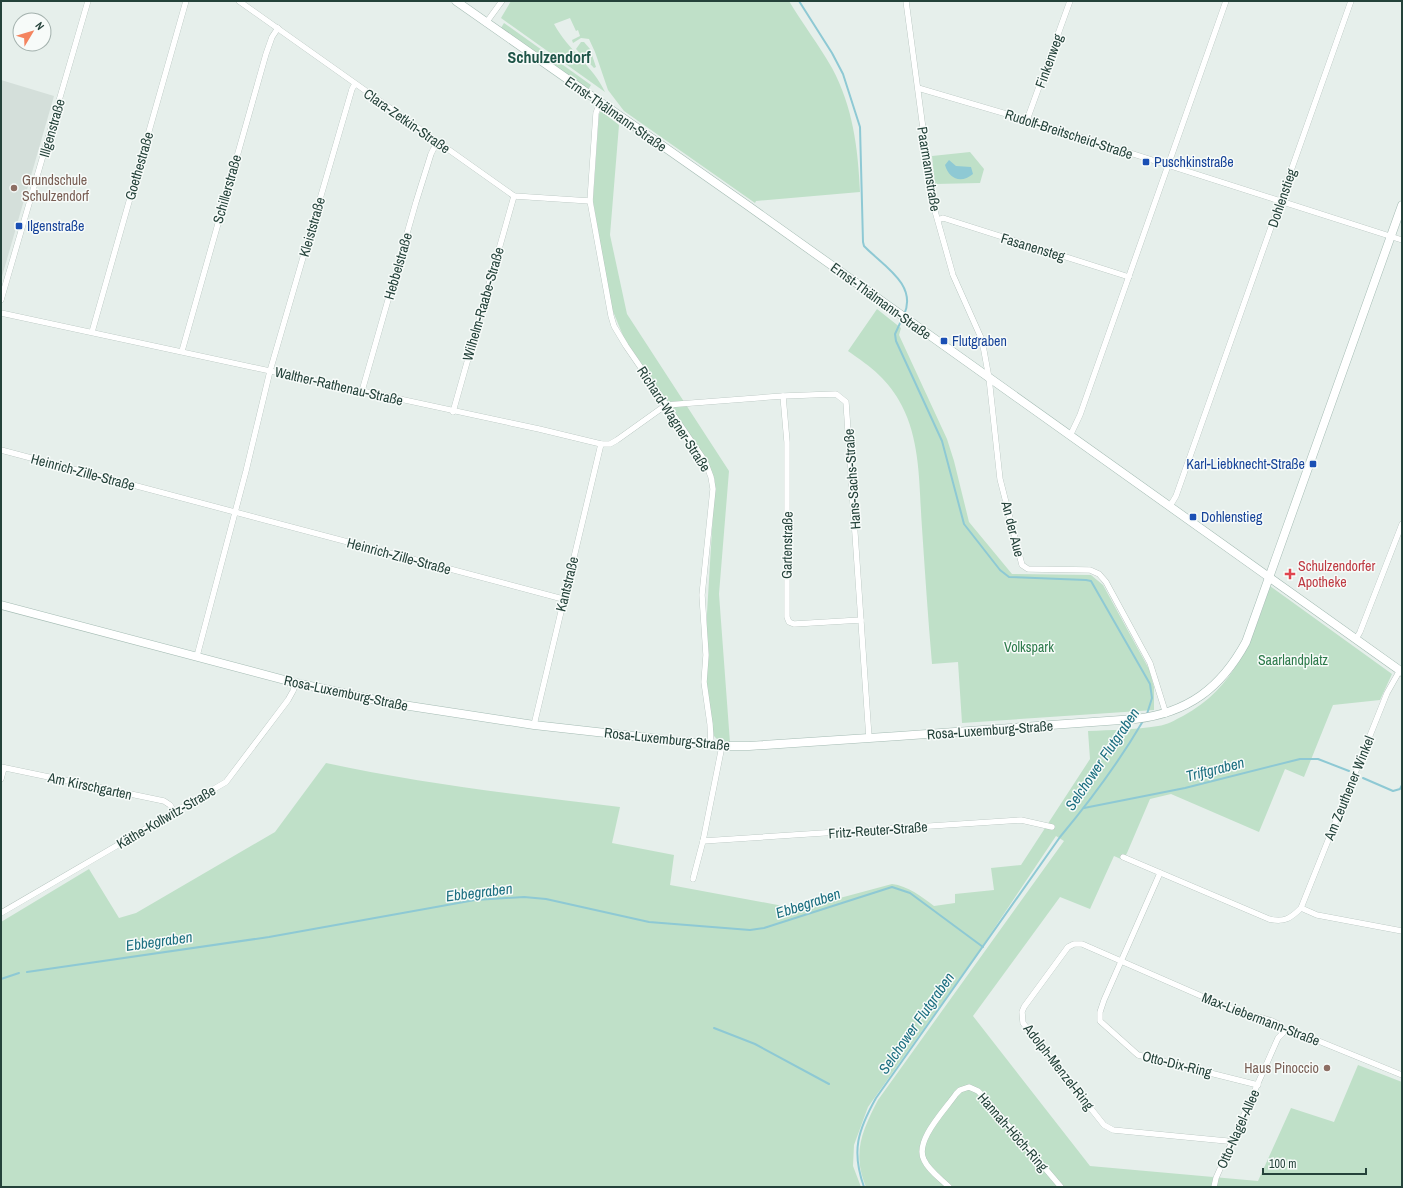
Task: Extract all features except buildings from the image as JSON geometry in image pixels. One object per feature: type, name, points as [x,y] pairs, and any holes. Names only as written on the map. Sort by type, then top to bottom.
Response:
[{"type":"street","name":"Illgenstraße","points":[[1,300],[88,1]]},
{"type":"street","name":"Goethestraße","points":[[92,332],[186,1]]},
{"type":"street","name":"Clara-Zetkin-Straße","points":[[239,1],[514,196]]},
{"type":"street","name":"Ernst-Thälmann-Straße","points":[[456,1],[742,201],[896,313],[1401,671]]},
{"type":"street","points":[[486,23],[502,1]]},
{"type":"street","name":"Paarmannstraße","points":[[906,1],[930,192],[953,275],[982,340],[989,378]]},
{"type":"street","name":"Finkenweg","points":[[1027,120],[1070,1]]},
{"type":"street","points":[[1070,436],[1076,425],[1226,1]]},
{"type":"street","name":"Dohlenstieg","points":[[1170,506],[1176,496],[1351,1]]},
{"type":"street","name":"Schillerstraße","points":[[182,351],[266,54],[272,37],[278,28]]},
{"type":"street","name":"Kleiststraße","points":[[270,371],[350,95],[355,84]]},
{"type":"street","name":"Rudolf-Breitscheid-Straße","points":[[918,88],[1027,120],[1402,240]]},
{"type":"street","name":"Richard-Wagner-Straße","points":[[600,103],[596,113],[590,201],[608,305],[614,326],[666,406],[705,461],[712,481],[702,595],[706,655],[704,682],[710,724],[711,744]]},
{"type":"street","name":"Hebbelstraße","points":[[362,391],[416,202],[431,154],[437,142]]},
{"type":"street","points":[[514,196],[590,201]]},
{"type":"street","name":"Wilhelm-Raabe-Straße","points":[[453,412],[514,196]]},
{"type":"street","points":[[1270,577],[1402,205]]},
{"type":"street","name":"Fasanensteg","points":[[938,220],[943,218],[1129,277]]},
{"type":"street","name":"Walther-Rathenau-Straße","points":[[1,312],[453,412],[539,429],[601,444]]},
{"type":"street","points":[[197,656],[270,371]]},
{"type":"street","name":"An der Aue","points":[[989,378],[1000,479],[1022,565],[1028,569],[1090,570],[1099,574],[1106,582],[1150,663],[1166,714]]},
{"type":"street","name":"Hans-Sachs-Straße","points":[[666,406],[783,396],[836,394],[846,402],[869,738]]},
{"type":"street","name":"Gartenstraße","points":[[783,396],[787,442],[787,617],[789,622],[794,624],[861,620]]},
{"type":"street","points":[[601,444],[610,444],[617,440],[666,406]]},
{"type":"street","name":"Kantstraße","points":[[534,725],[601,444]]},
{"type":"street","name":"Heinrich-Zille-Straße","points":[[1,450],[563,599]]},
{"type":"street","points":[[1356,638],[1360,632],[1402,524]]},
{"type":"street","name":"Rosa-Luxemburg-Straße","points":[[1,605],[296,683],[406,706],[534,725],[722,746],[749,746],[1135,719],[1166,714],[1185,706],[1202,694],[1228,670],[1246,642],[1270,577]]},
{"type":"street","name":"Am Zeuthener Winkel","points":[[1302,908],[1387,693],[1401,671]]},
{"type":"street","name":"Käthe-Kollwitz-Straße","points":[[1,912],[230,779],[288,700],[294,691],[296,683]]},
{"type":"street","points":[[693,879],[704,841],[722,746]]},
{"type":"street","points":[[1,779],[3,767]]},
{"type":"street","name":"Am Kirschgarten","points":[[3,767],[164,801],[170,805],[175,812]]},
{"type":"street","name":"Fritz-Reuter-Straße","points":[[704,841],[1017,820],[1052,827]]},
{"type":"street","points":[[1123,857],[1276,921],[1289,918],[1302,908],[1316,915],[1356,921],[1402,931]]},
{"type":"street","points":[[1121,961],[1160,873]]},
{"type":"street","name":"Adolph-Menzel-Ring","points":[[1121,961],[1082,944],[1071,945],[1066,949],[1024,1007],[1022,1012],[1023,1023],[1108,1128],[1227,1141],[1233,1143]]},
{"type":"street","name":"Max-Liebermann-Straße","points":[[1121,961],[1231,1009],[1272,1021],[1286,1031],[1294,1031],[1402,1075]]},
{"type":"street","name":"Otto-Dix-Ring","points":[[1121,961],[1104,1000],[1100,1016],[1104,1026],[1133,1053],[1142,1057],[1258,1085]]},
{"type":"street","name":"Otto-Nagel-Allee","points":[[1214,1187],[1216,1178],[1233,1143],[1278,1038],[1286,1031]]},
{"type":"street","name":"Hannah-Höch-Ring","points":[[949,1187],[928,1166],[922,1155],[921,1147],[925,1138],[956,1094],[960,1090],[969,1087],[978,1091],[985,1098],[1061,1187]]},
{"type":"shaded area","name":"Grundschule Schulzendorf","points":[[1,80],[54,96],[1,280]]},
{"type":"green space","points":[[511,1],[789,1],[832,68],[845,98],[850,113],[856,144],[860,192],[756,201],[755,203],[624,111],[608,90],[589,39],[581,38],[573,43],[572,40],[580,36],[570,18],[554,24],[566,42],[594,74],[605,92],[501,18]]},
{"type":"green space","points":[[504,23],[591,85],[588,90],[501,28]]},
{"type":"green space","points":[[581,42],[584,42],[590,49],[596,67],[594,68],[576,49]]},
{"type":"green space","points":[[601,111],[619,125],[610,235],[627,314],[729,471],[719,594],[730,743],[720,742],[714,736],[707,691],[707,613],[715,480],[705,457],[624,338],[612,309],[593,201],[599,114]]},
{"type":"green space","points":[[970,152],[984,169],[980,183],[935,184],[932,156]]},
{"type":"green space","name":"Volkspark","points":[[877,309],[901,328],[899,335],[947,439],[969,522],[1012,574],[1091,575],[1103,585],[1149,669],[1154,687],[1154,710],[962,723],[958,662],[932,664],[918,466],[913,435],[902,406],[885,381],[848,351]]},
{"type":"green space","name":"Saarlandplatz","points":[[1270,586],[1392,674],[1380,700],[1333,705],[1304,777],[1285,769],[1259,832],[1171,794],[1150,799],[1127,853],[1123,860],[1114,856],[1090,909],[1060,897],[973,1016],[1090,1166],[1258,1181],[1291,1108],[1334,1122],[1358,1065],[1402,1082],[1402,1187],[866,1187],[862,1175],[859,1153],[863,1132],[878,1100],[1064,841],[1056,836],[979,951],[868,1107],[854,1145],[853,1166],[861,1187],[1,1187],[1,922],[89,869],[119,918],[136,913],[275,832],[326,763],[436,783],[620,807],[612,843],[674,855],[670,885],[799,909],[892,884],[909,889],[934,906],[955,903],[955,894],[994,890],[991,868],[1021,865],[1090,759],[1088,731],[1132,729],[1165,725],[1201,705],[1216,691],[1229,677],[1249,643],[1264,606]]},
{"type":"water","points":[[949,160],[956,166],[971,167],[973,174],[964,179],[952,177],[945,165]]},
{"type":"waterway","name":"Selchower Flutgraben","points":[[799,1],[832,53],[843,74],[860,127],[864,246],[896,276],[902,285],[906,294],[907,304],[904,315]]},
{"type":"waterway","name":"Selchower Flutgraben","points":[[902,319],[895,334],[896,341],[942,441],[964,524],[1000,570],[1009,577],[1091,581],[1150,684],[1152,698],[1147,714]]},
{"type":"waterway","name":"Selchower Flutgraben","points":[[864,1187],[858,1162],[858,1141],[865,1120],[876,1098],[1060,837],[1104,781],[1143,721]]},
{"type":"waterway","name":"Triftgraben","points":[[1084,808],[1185,788],[1300,759],[1318,759],[1349,771]]},
{"type":"waterway","name":"Triftgraben","points":[[1363,778],[1393,791],[1400,789],[1402,785]]},
{"type":"waterway","name":"Ebbegraben","points":[[27,972],[269,937],[475,900],[524,897],[546,899],[649,922],[750,930],[764,928],[892,887],[910,893],[983,947]]},
{"type":"waterway","name":"Ebbegraben","points":[[1,979],[19,973]]},
{"type":"waterway","points":[[714,1028],[755,1044],[829,1084]]},
{"type":"place","name":"Puschkinstraße","points":[[1146,162]]},
{"type":"place","name":"Grundschule Schulzendorf","points":[[14,188]]},
{"type":"place","name":"Ilgenstraße","points":[[19,226]]},
{"type":"place","name":"Flutgraben","points":[[944,341]]},
{"type":"place","name":"Karl-Liebknecht-Straße","points":[[1313,464]]},
{"type":"place","name":"Dohlenstieg","points":[[1193,517]]},
{"type":"place","name":"Schulzendorfer Apotheke","points":[[1290,574]]},
{"type":"place","name":"Haus Pinoccio","points":[[1327,1068]]},
{"type":"district","name":"Schulzendorf","points":[[549,57]]}]
